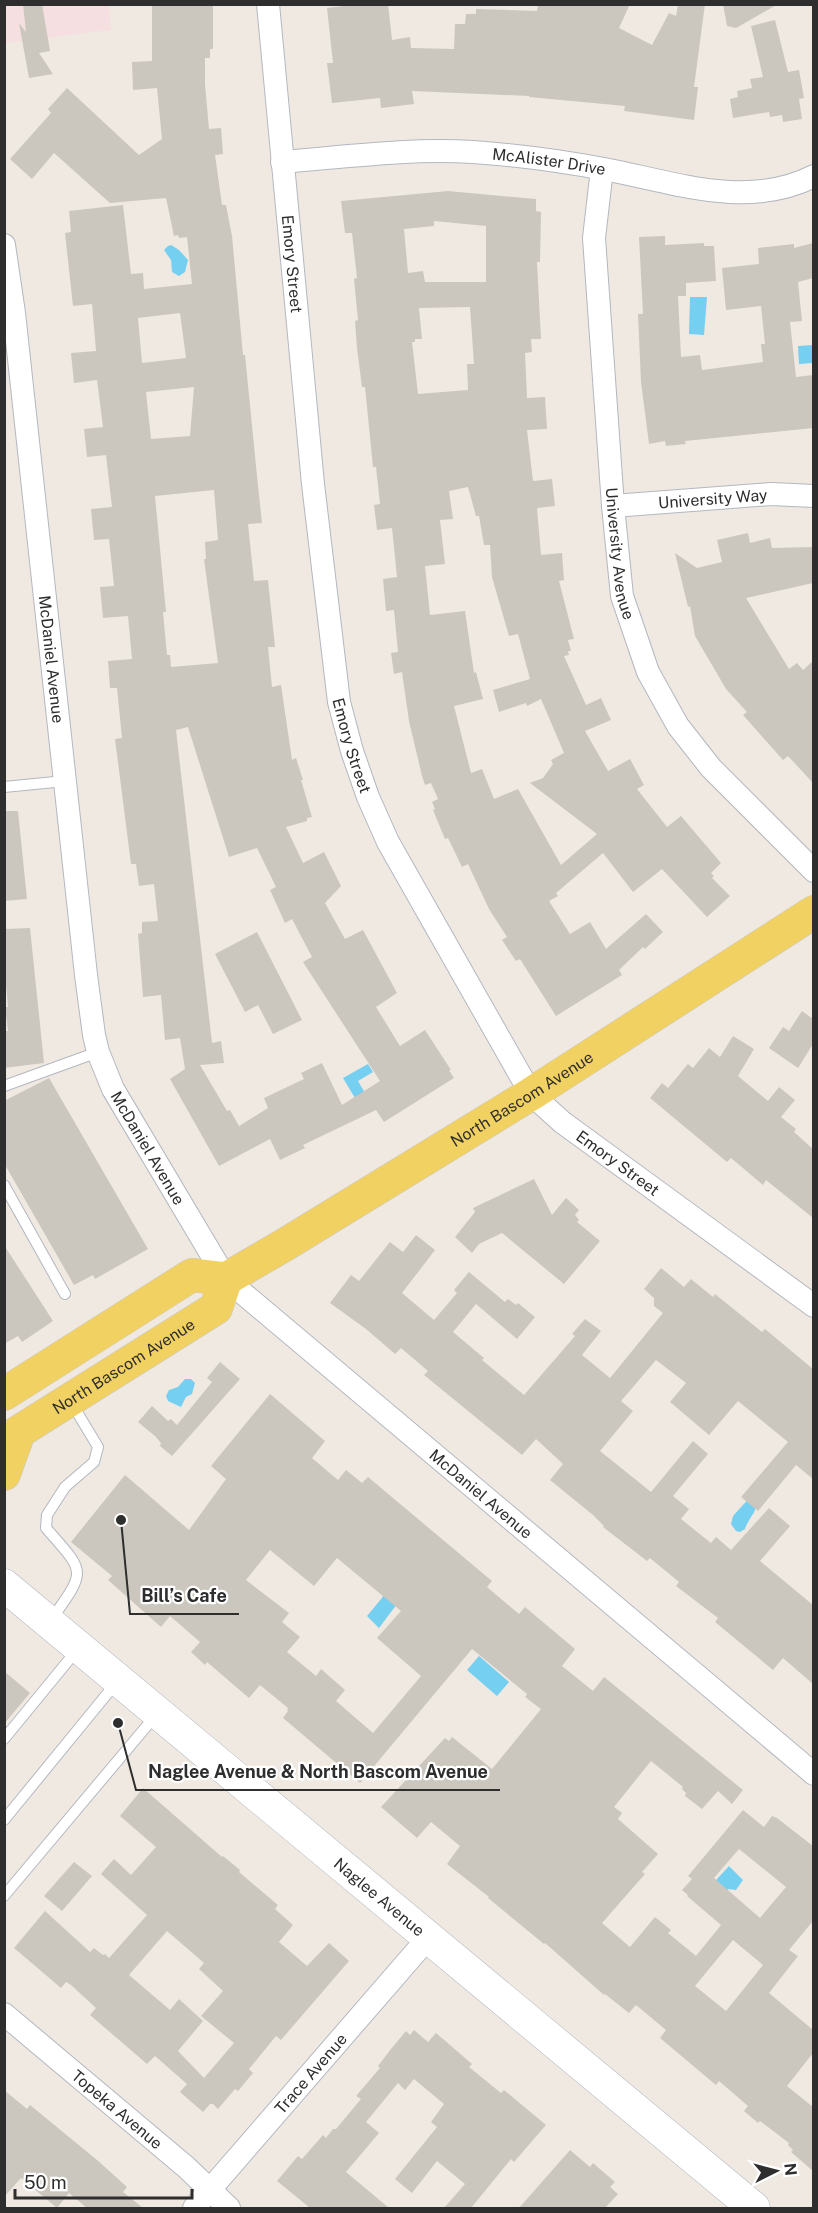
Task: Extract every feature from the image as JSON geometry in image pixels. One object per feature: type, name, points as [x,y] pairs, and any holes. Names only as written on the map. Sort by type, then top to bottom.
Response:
[{"type":"main road","name":"North Bascom Avenue","points":[[12,1436],[216,1308],[226,1279],[531,1094],[813,912]]},
{"type":"main road","points":[[4,1394],[192,1275],[226,1279]]},
{"type":"main road","points":[[4,1474],[12,1436]]},
{"type":"main road","name":"Naglee Avenue","points":[[4,1585],[754,2208]]},
{"type":"street","name":"Emory Street","points":[[268,4],[316,507],[339,702],[352,751],[368,797],[387,842],[531,1094],[562,1122],[813,1306]]},
{"type":"street","name":"McAlister Drive","points":[[282,162],[382,152],[472,152],[602,169],[724,193],[765,192],[798,184],[813,176]]},
{"type":"street","name":"University Avenue","points":[[602,169],[594,238],[613,506],[622,596],[648,672],[678,726],[711,768],[813,871]]},
{"type":"street","name":"McDaniel Avenue","points":[[4,245],[11,350],[65,781],[86,975],[98,1052],[113,1089],[226,1279],[813,1774]]},
{"type":"street","name":"University Way","points":[[613,506],[771,494],[813,496]]},
{"type":"street","name":"Trace Avenue","points":[[194,2208],[428,1938]]},
{"type":"street","name":"Topeka Avenue","points":[[4,2014],[177,2160],[229,2208]]},
{"type":"lane","points":[[4,787],[65,781]]},
{"type":"lane","points":[[4,1086],[98,1052]]},
{"type":"lane","points":[[4,1185],[65,1293]]},
{"type":"lane","points":[[49,1622],[78,1579],[76,1563],[46,1528],[47,1515],[65,1487],[94,1462],[98,1448],[70,1400]]},
{"type":"lane","points":[[4,1739],[80,1648]]},
{"type":"lane","points":[[4,1820],[118,1680]]},
{"type":"lane","points":[[4,1896],[157,1713]]},
{"type":"shaded area","points":[[4,5],[109,5],[111,30],[5,43]]},
{"type":"water","points":[[171,245],[188,260],[185,272],[179,276],[172,272],[171,260],[164,250]]},
{"type":"water","points":[[690,297],[707,297],[704,335],[689,334]]},
{"type":"water","points":[[813,345],[813,363],[799,364],[798,346]]},
{"type":"water","points":[[368,1064],[373,1072],[358,1081],[365,1093],[355,1098],[343,1078]]},
{"type":"water","points":[[185,1379],[191,1379],[195,1383],[192,1394],[186,1397],[181,1407],[168,1401],[166,1396],[169,1390],[178,1387]]},
{"type":"water","points":[[752,1495],[755,1511],[745,1529],[740,1532],[736,1531],[731,1524],[733,1516]]},
{"type":"water","points":[[385,1591],[397,1604],[379,1628],[367,1616]]},
{"type":"water","points":[[479,1656],[509,1682],[497,1696],[467,1670]]},
{"type":"water","points":[[729,1866],[743,1880],[736,1890],[728,1889],[722,1897],[706,1891]]},
{"type":"building","points":[[23,4],[42,4],[50,51],[39,53],[53,74],[29,78],[19,23],[26,32]]},
{"type":"building","points":[[152,4],[213,4],[213,49],[210,49],[210,58],[205,58],[205,84],[209,129],[221,128],[223,154],[215,155],[222,205],[226,205],[232,236],[262,523],[248,524],[254,581],[268,580],[275,647],[268,647],[272,687],[281,685],[292,760],[296,758],[312,817],[307,818],[307,821],[286,827],[303,863],[324,852],[341,886],[325,903],[345,939],[363,930],[397,993],[376,1007],[400,1046],[425,1030],[454,1078],[384,1122],[376,1110],[303,1145],[305,1148],[280,1160],[270,1139],[219,1166],[170,1079],[185,1069],[180,1038],[165,1040],[161,995],[143,997],[138,934],[142,933],[142,922],[158,921],[154,884],[139,886],[136,864],[131,864],[115,739],[122,738],[117,688],[110,688],[108,661],[132,659],[128,616],[103,618],[100,587],[114,586],[109,539],[94,540],[91,509],[112,507],[106,455],[87,457],[84,429],[103,427],[97,380],[74,383],[71,353],[96,351],[92,304],[73,306],[65,233],[71,232],[69,211],[123,205],[131,274],[143,273],[144,289],[192,284],[187,237],[174,236],[166,198],[110,203],[54,153],[32,179],[10,159],[51,113],[48,109],[67,88],[139,155],[162,139],[157,88],[133,90],[132,62],[152,61]],"holes":[[[180,313],[186,358],[142,363],[138,318]],[[194,387],[190,436],[151,439],[146,392]],[[214,490],[218,540],[205,542],[206,559],[204,559],[218,663],[171,667],[170,655],[167,655],[163,612],[166,612],[155,496]],[[188,727],[229,857],[257,848],[276,887],[270,890],[285,923],[292,919],[312,957],[303,962],[380,1081],[342,1105],[322,1063],[301,1073],[304,1079],[264,1098],[268,1108],[239,1126],[230,1110],[227,1111],[200,1065],[224,1063],[221,1041],[212,1043],[176,730]]]},
{"type":"building","points":[[360,4],[388,4],[392,40],[410,37],[411,48],[454,49],[455,24],[465,24],[466,14],[476,14],[476,9],[537,11],[538,4],[630,4],[619,28],[652,45],[669,13],[676,16],[678,4],[705,4],[694,87],[698,87],[694,120],[624,111],[625,106],[529,96],[412,91],[414,104],[381,108],[380,98],[332,103],[327,63],[333,63],[327,8]]},
{"type":"building","points":[[723,4],[778,4],[736,28],[727,26]]},
{"type":"building","points":[[775,20],[788,72],[799,70],[804,98],[799,99],[802,119],[783,122],[782,115],[770,117],[769,112],[733,118],[730,99],[738,97],[737,91],[752,88],[750,79],[763,77],[751,26]]},
{"type":"building","points":[[448,191],[536,199],[536,211],[541,212],[540,262],[537,262],[541,339],[531,339],[532,352],[525,353],[527,398],[545,397],[547,429],[527,430],[533,481],[552,479],[555,506],[537,508],[541,555],[562,553],[564,580],[559,581],[574,639],[568,640],[571,651],[568,651],[569,655],[564,656],[586,705],[601,698],[611,720],[585,731],[608,771],[630,759],[644,785],[637,789],[667,827],[681,816],[721,863],[711,873],[714,876],[712,878],[730,896],[707,917],[662,869],[633,892],[603,853],[556,893],[558,896],[549,901],[570,934],[590,922],[606,949],[646,914],[663,932],[619,970],[622,975],[556,1016],[520,959],[516,961],[502,940],[507,937],[489,909],[468,864],[462,867],[448,838],[445,839],[433,810],[435,809],[432,802],[438,799],[431,783],[425,785],[422,776],[409,721],[402,672],[394,674],[391,653],[398,652],[394,610],[386,611],[383,579],[397,577],[392,528],[377,530],[374,505],[380,504],[376,467],[373,467],[365,387],[362,387],[357,348],[355,321],[358,320],[354,279],[357,278],[352,233],[345,233],[341,201]],"holes":[[[434,221],[486,226],[486,282],[425,282],[423,271],[408,273],[404,229],[434,226]],[[470,307],[474,364],[467,364],[468,390],[418,394],[412,342],[415,342],[415,339],[422,339],[419,308]],[[468,487],[476,516],[479,516],[484,545],[490,545],[492,577],[509,636],[518,634],[530,679],[493,690],[499,712],[526,703],[527,706],[541,699],[564,753],[551,760],[553,764],[543,778],[530,783],[597,834],[561,865],[518,789],[494,799],[482,769],[471,773],[454,706],[483,699],[476,672],[474,673],[465,611],[430,615],[425,566],[445,564],[440,520],[453,519],[449,491]]]},
{"type":"building","points":[[665,236],[665,245],[704,243],[704,246],[714,246],[716,281],[686,283],[686,296],[678,296],[681,357],[700,355],[702,370],[763,362],[761,344],[765,344],[761,306],[726,310],[722,268],[759,264],[758,248],[794,244],[794,248],[813,243],[813,278],[798,282],[802,321],[790,322],[796,377],[813,375],[813,428],[685,441],[686,444],[666,446],[665,441],[649,444],[641,382],[638,314],[643,314],[639,237]]},
{"type":"building","points":[[748,533],[750,543],[770,538],[772,548],[813,547],[813,583],[746,598],[789,669],[797,663],[803,670],[813,661],[813,783],[788,756],[783,760],[743,715],[747,712],[726,689],[695,636],[690,606],[688,607],[675,553],[697,568],[722,562],[717,540]]},
{"type":"building","points":[[4,811],[18,811],[27,899],[4,901]]},
{"type":"building","points":[[30,928],[44,1063],[4,1068],[4,1031],[8,1031],[5,1007],[8,1007],[4,929]]},
{"type":"building","points":[[257,932],[302,1020],[273,1034],[258,1005],[245,1012],[215,954]]},
{"type":"building","points":[[802,1011],[813,1019],[813,1044],[798,1068],[769,1048],[783,1027],[789,1031]]},
{"type":"building","points":[[733,1036],[754,1049],[738,1076],[768,1101],[779,1087],[795,1100],[781,1117],[796,1129],[794,1132],[813,1149],[813,1218],[766,1180],[763,1185],[731,1158],[727,1162],[650,1098],[662,1083],[668,1088],[688,1064],[693,1068],[709,1048],[720,1057]]},
{"type":"building","points":[[49,1078],[148,1249],[95,1279],[93,1275],[74,1285],[4,1163],[4,1101]]},
{"type":"building","points":[[534,1179],[552,1215],[566,1198],[579,1210],[575,1215],[579,1220],[577,1222],[600,1241],[564,1284],[502,1233],[479,1244],[472,1253],[455,1237],[475,1212],[473,1208]]},
{"type":"building","points":[[416,1235],[435,1250],[402,1293],[434,1320],[457,1293],[454,1290],[469,1272],[505,1302],[508,1299],[516,1305],[518,1303],[535,1317],[517,1339],[476,1304],[453,1332],[524,1395],[575,1336],[572,1334],[585,1319],[601,1331],[582,1355],[610,1378],[663,1313],[654,1306],[654,1298],[644,1289],[661,1268],[684,1287],[691,1279],[713,1297],[715,1294],[762,1332],[765,1329],[813,1369],[813,1479],[796,1465],[758,1511],[741,1497],[788,1442],[738,1401],[709,1435],[670,1402],[686,1383],[656,1360],[621,1401],[633,1411],[600,1451],[651,1492],[693,1441],[708,1454],[673,1496],[689,1509],[681,1519],[711,1543],[716,1537],[731,1550],[769,1508],[790,1526],[760,1561],[813,1605],[813,1684],[783,1658],[773,1670],[715,1622],[718,1618],[676,1586],[679,1582],[650,1558],[647,1561],[603,1527],[593,1515],[550,1480],[563,1464],[536,1439],[522,1455],[424,1375],[428,1371],[401,1348],[395,1354],[330,1303],[351,1275],[359,1281],[390,1242],[403,1252]]},
{"type":"building","points":[[4,1245],[53,1321],[22,1342],[18,1336],[4,1344]]},
{"type":"building","points":[[220,1362],[240,1379],[172,1456],[160,1446],[161,1443],[155,1436],[138,1422],[152,1406],[168,1421],[171,1419],[177,1425],[212,1382],[207,1378]]},
{"type":"building","points":[[270,1394],[325,1441],[312,1458],[338,1480],[346,1470],[362,1483],[368,1477],[492,1581],[487,1587],[519,1614],[525,1607],[575,1649],[562,1666],[593,1691],[604,1677],[743,1790],[732,1804],[718,1791],[702,1809],[685,1796],[683,1787],[651,1761],[614,1807],[622,1813],[618,1819],[658,1854],[642,1872],[645,1874],[602,1923],[630,1947],[655,1917],[671,1930],[668,1933],[696,1956],[721,1925],[682,1890],[692,1879],[688,1876],[743,1810],[764,1827],[772,1816],[777,1818],[813,1846],[813,1921],[789,1950],[798,1956],[769,1993],[813,2030],[813,2053],[787,2086],[813,2107],[813,2171],[791,2152],[793,2150],[788,2145],[789,2143],[744,2111],[748,2106],[719,2081],[716,2085],[660,2038],[666,2030],[636,2005],[629,2013],[604,1995],[545,1943],[447,1864],[460,1846],[431,1822],[417,1838],[381,1807],[445,1738],[449,1741],[452,1737],[492,1769],[541,1709],[525,1697],[527,1694],[472,1649],[360,1783],[283,1718],[288,1708],[260,1685],[249,1698],[207,1662],[205,1665],[191,1652],[200,1642],[170,1616],[161,1627],[108,1580],[112,1576],[71,1542],[125,1475],[189,1530],[226,1479],[211,1466]],"holes":[[[270,1550],[314,1586],[337,1558],[401,1611],[377,1638],[421,1676],[373,1733],[336,1701],[345,1690],[321,1669],[316,1676],[287,1652],[300,1637],[282,1622],[289,1613],[246,1580]],[[739,1849],[786,1887],[760,1918],[714,1878]],[[733,1940],[763,1965],[726,2011],[695,1986]]]},
{"type":"building","points":[[4,1671],[30,1693],[4,1724]]},
{"type":"building","points":[[143,1788],[278,1905],[275,1909],[293,1925],[279,1942],[307,1966],[329,1943],[349,1961],[281,2040],[276,2036],[249,2069],[253,2073],[218,2109],[210,2104],[203,2112],[180,2092],[187,2084],[155,2056],[147,2064],[90,2015],[96,2008],[71,1985],[66,1982],[61,1988],[14,1948],[45,1911],[90,1952],[94,1948],[109,1958],[147,1915],[101,1874],[114,1859],[131,1875],[156,1847],[120,1816]],"holes":[[[167,1931],[204,1963],[199,1969],[223,1991],[201,2016],[234,2043],[204,2078],[178,2051],[203,2021],[179,1999],[170,2010],[129,1975]]]},
{"type":"building","points":[[74,1862],[92,1876],[62,1911],[44,1896]]},
{"type":"building","points":[[414,2030],[428,2042],[436,2033],[472,2064],[469,2067],[501,2093],[504,2090],[546,2125],[514,2162],[511,2159],[471,2208],[444,2208],[465,2184],[437,2161],[412,2193],[395,2179],[437,2127],[431,2122],[444,2104],[414,2079],[405,2090],[398,2083],[366,2122],[379,2133],[346,2172],[389,2208],[310,2208],[277,2181],[298,2156],[302,2159],[323,2135],[326,2138],[333,2129],[336,2129],[361,2099],[356,2096],[380,2068],[378,2066],[391,2049],[406,2031],[410,2035]]},
{"type":"building","points":[[4,2090],[27,2109],[30,2105],[97,2160],[127,2187],[123,2192],[143,2208],[87,2208],[69,2193],[57,2208],[21,2178],[4,2197]]},
{"type":"building","points":[[570,2150],[590,2167],[593,2163],[615,2182],[610,2187],[618,2194],[605,2208],[519,2208]]},
{"type":"place","name":"Bill’s Cafe","points":[[121,1520]]},
{"type":"place","name":"Naglee Avenue & North Bascom Avenue","points":[[118,1723]]}]
